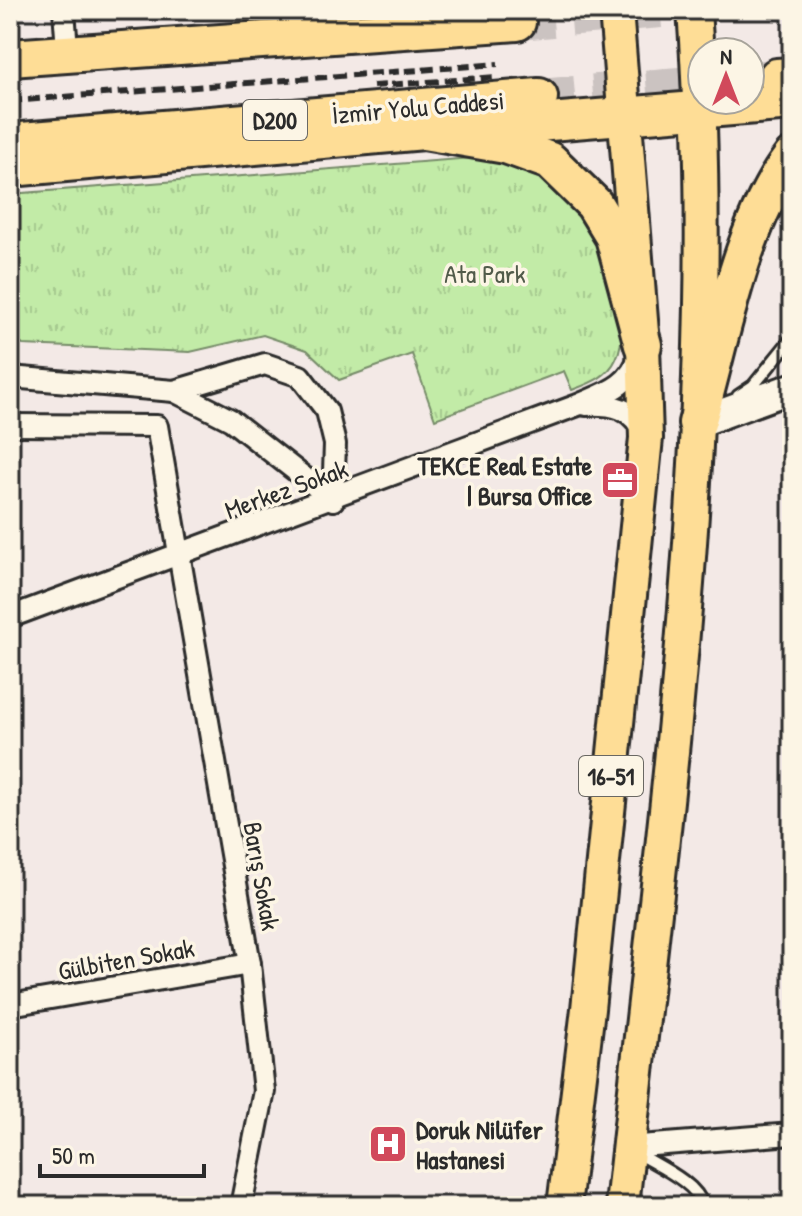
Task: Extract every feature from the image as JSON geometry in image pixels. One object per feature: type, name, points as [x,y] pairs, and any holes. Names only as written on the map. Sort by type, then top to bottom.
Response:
[{"type":"highway","points":[[10,40],[65,23],[376,10]]},
{"type":"highway","points":[[10,58],[517,22]]},
{"type":"highway","points":[[766,91],[787,85]]},
{"type":"highway","name":"İzmir Yolu Caddesi","points":[[10,142],[539,97]]},
{"type":"highway","points":[[10,168],[424,131],[686,112]]},
{"type":"highway","points":[[424,131],[506,145],[550,161],[571,180],[594,204],[614,237],[643,345]]},
{"type":"highway","points":[[697,423],[755,224],[764,199],[792,157]]},
{"type":"main road","points":[[616,10],[643,345]]},
{"type":"main road","points":[[694,10],[696,36]]},
{"type":"main road","name":"16-51","points":[[622,1206],[656,907],[697,423],[702,116]]},
{"type":"main road","name":"16-51","points":[[564,1206],[588,1009],[646,438],[643,345]]},
{"type":"main road","points":[[697,423],[792,388]]},
{"type":"street","name":"Merkez Sokak","points":[[10,617],[333,500],[578,405],[620,386],[634,371],[643,345]]},
{"type":"street","points":[[174,391],[265,364],[300,376],[327,411],[335,444],[333,500]]},
{"type":"street","points":[[15,375],[174,391],[231,420],[333,500]]},
{"type":"street","points":[[578,405],[625,408],[636,417],[646,438]]},
{"type":"street","name":"Barış Sokak","points":[[10,425],[157,426],[250,964],[264,1091],[241,1206]]},
{"type":"street","name":"Gülbiten Sokak","points":[[10,1005],[250,964]]},
{"type":"street","points":[[628,1147],[792,1134]]},
{"type":"lane","points":[[697,423],[753,386],[792,338]]},
{"type":"lane","points":[[628,1147],[684,1183],[701,1198],[703,1206]]},
{"type":"green space","name":"Ata Park","points":[[485,157],[520,168],[553,185],[585,215],[606,246],[616,278],[622,330],[613,365],[592,382],[572,390],[564,371],[435,419],[412,354],[339,380],[307,350],[263,335],[190,352],[23,345],[10,338],[10,194]]},
{"type":"tunnel","points":[[517,22],[662,10]]},
{"type":"tunnel","points":[[766,78],[777,77]]},
{"type":"tunnel","points":[[539,97],[686,84]]},
{"type":"railway","points":[[10,101],[498,64]]},
{"type":"railway","points":[[373,86],[497,77]]},
{"type":"place","name":"TEKCE Real Estate | Bursa Office","points":[[620,480]]},
{"type":"place","name":"Doruk Nilüfer Hastanesi","points":[[388,1144]]}]
